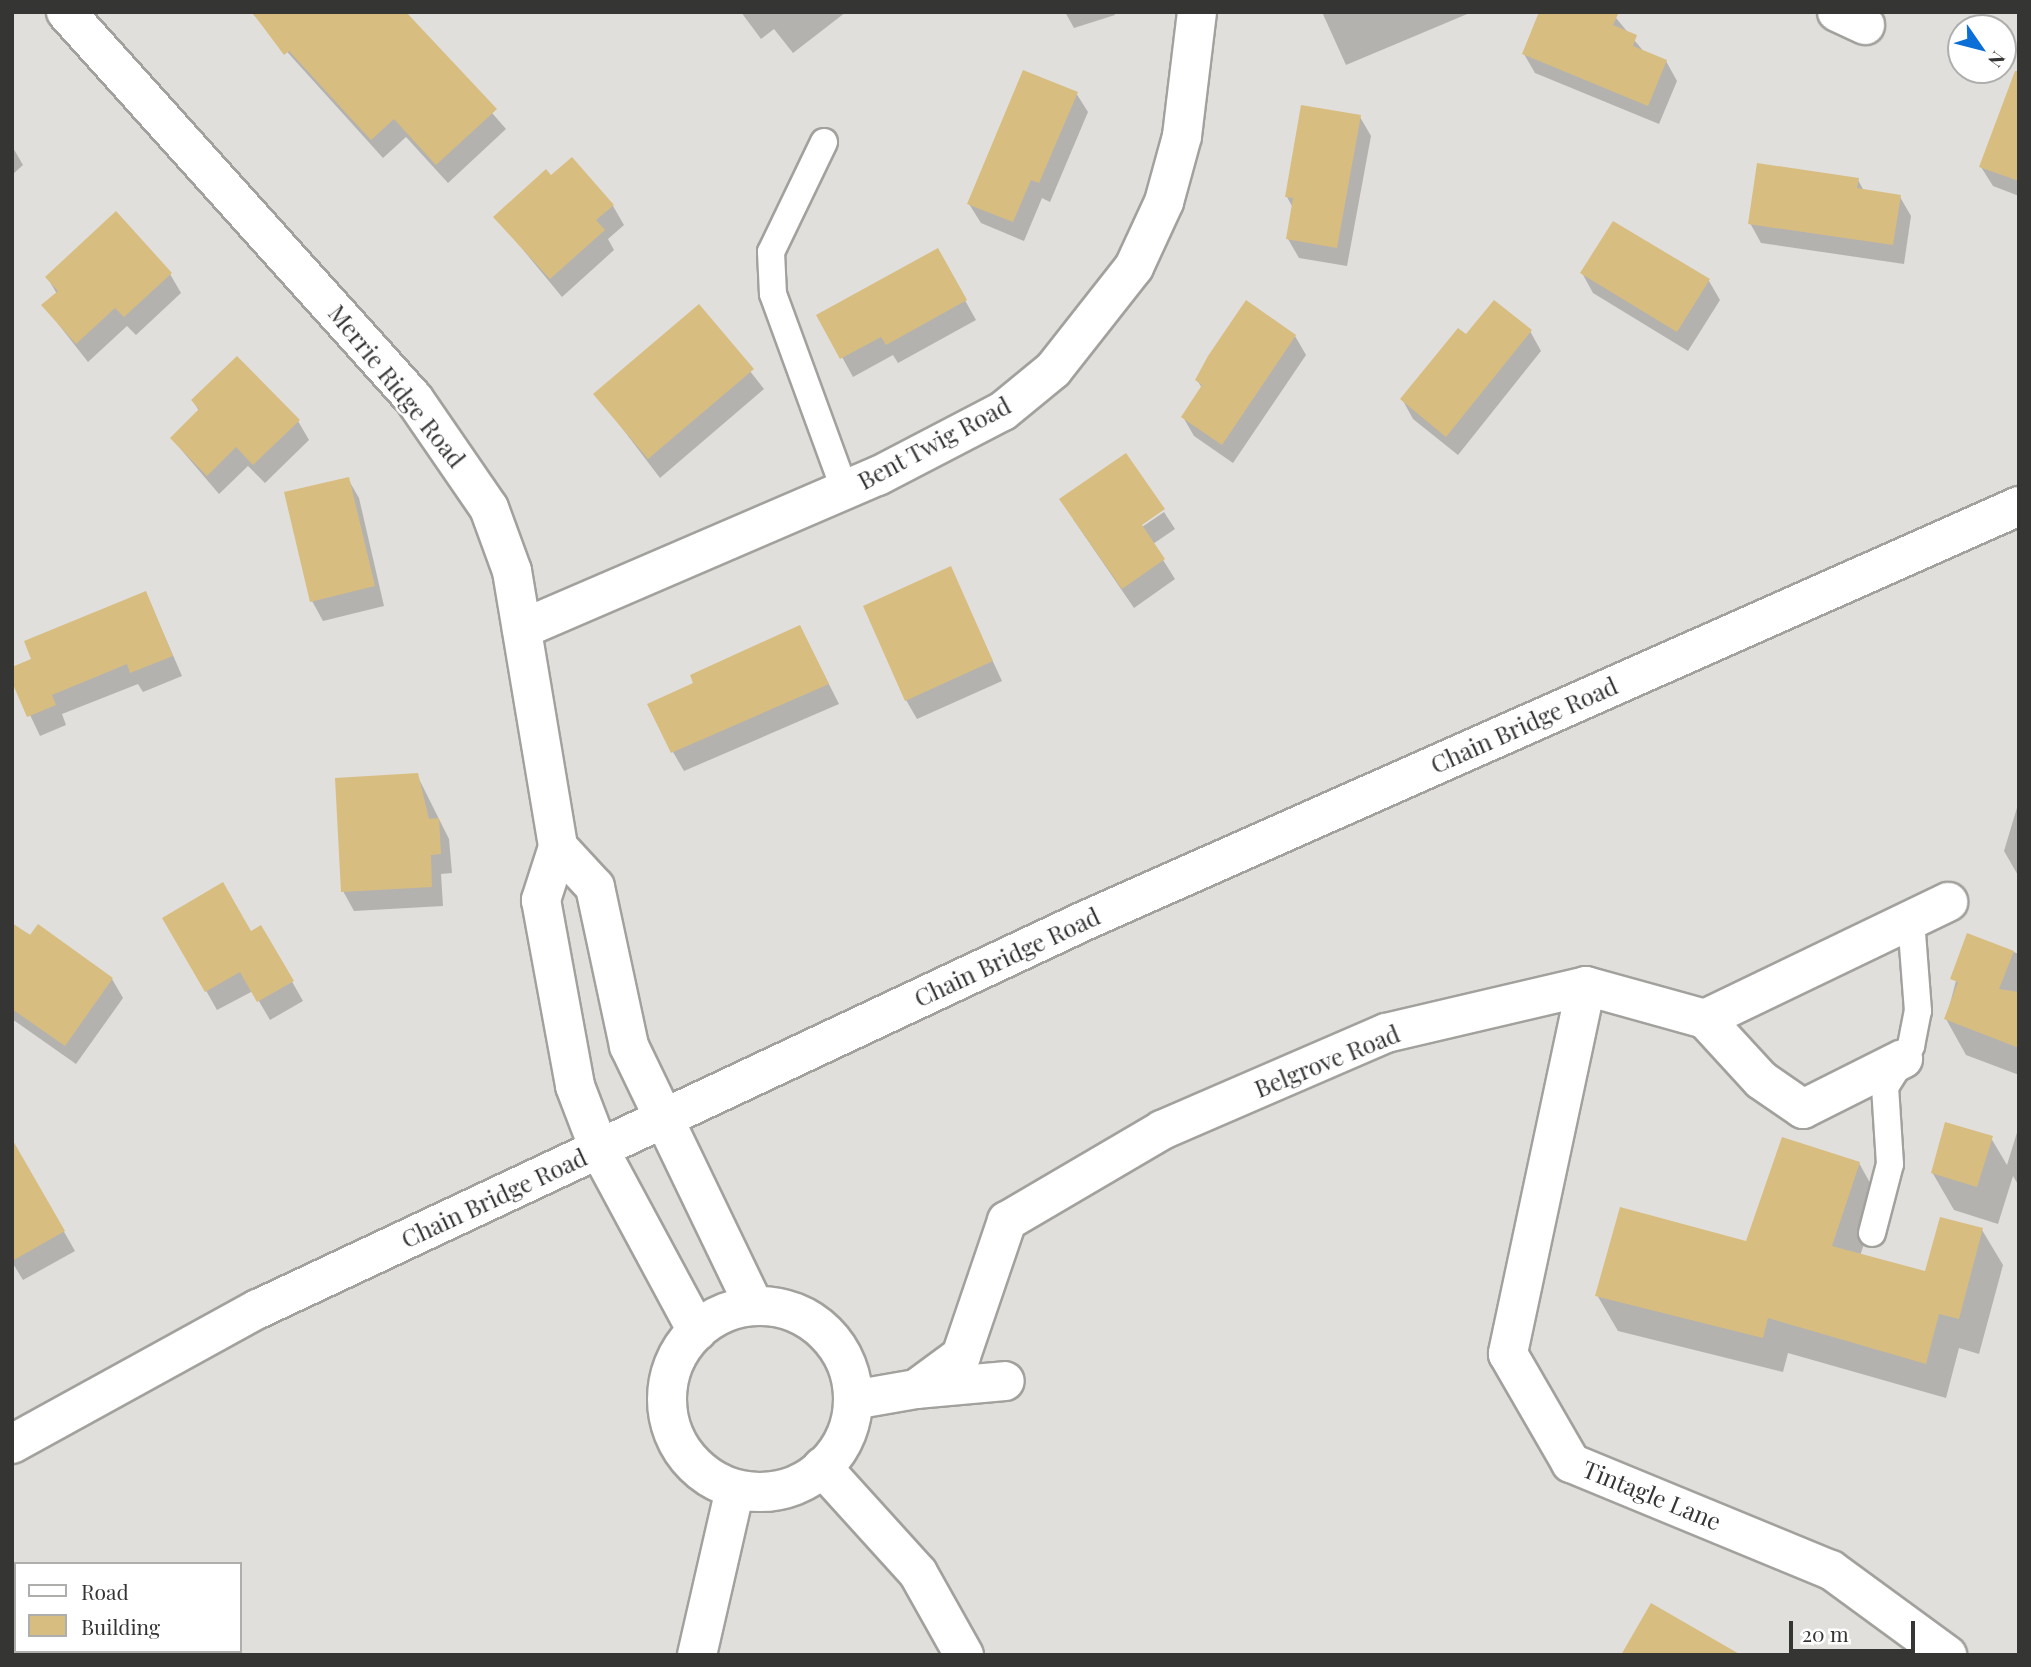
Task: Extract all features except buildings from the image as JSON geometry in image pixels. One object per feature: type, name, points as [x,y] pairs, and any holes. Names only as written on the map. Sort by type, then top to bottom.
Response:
[{"type":"street","name":"Merrie Ridge Road","points":[[66,12],[459,457],[489,508],[512,571],[558,848],[541,900],[575,1086],[599,1149],[697,1331]]},
{"type":"street","name":"Bent Twig Road","points":[[522,629],[845,491],[1003,411],[1053,370],[1099,320],[1134,267],[1164,202],[1182,136],[1197,12]]},
{"type":"street","name":"Chain Bridge Road","points":[[12,1444],[180,1349],[659,1119],[1084,921],[2019,506]]},
{"type":"street","points":[[558,848],[595,887],[629,1046],[659,1119],[754,1306]]},
{"type":"street","points":[[1903,1059],[1803,1109],[1761,1080],[1705,1019],[1948,902]]},
{"type":"street","name":"Belgrove Road","points":[[853,1400],[916,1389],[961,1356],[1007,1221],[1162,1130],[1386,1033],[1586,985],[1705,1019]]},
{"type":"street","name":"Tintagle Lane","points":[[1586,985],[1507,1353],[1571,1463],[1831,1570],[1947,1655]]},
{"type":"street","points":[[754,1306],[785,1309],[835,1343],[853,1400],[849,1428],[822,1467],[792,1487],[736,1489],[692,1462],[670,1426],[666,1394],[673,1363],[697,1331],[730,1310],[754,1306]]},
{"type":"street","points":[[916,1389],[1005,1381]]},
{"type":"street","points":[[822,1467],[918,1573],[964,1655]]},
{"type":"street","points":[[697,1655],[736,1489]]},
{"type":"lane","points":[[824,142],[771,252],[773,294],[845,491]]},
{"type":"lane","points":[[1872,1233],[1890,1164],[1885,1087],[1903,1059],[1918,1011],[1911,919]]}]
